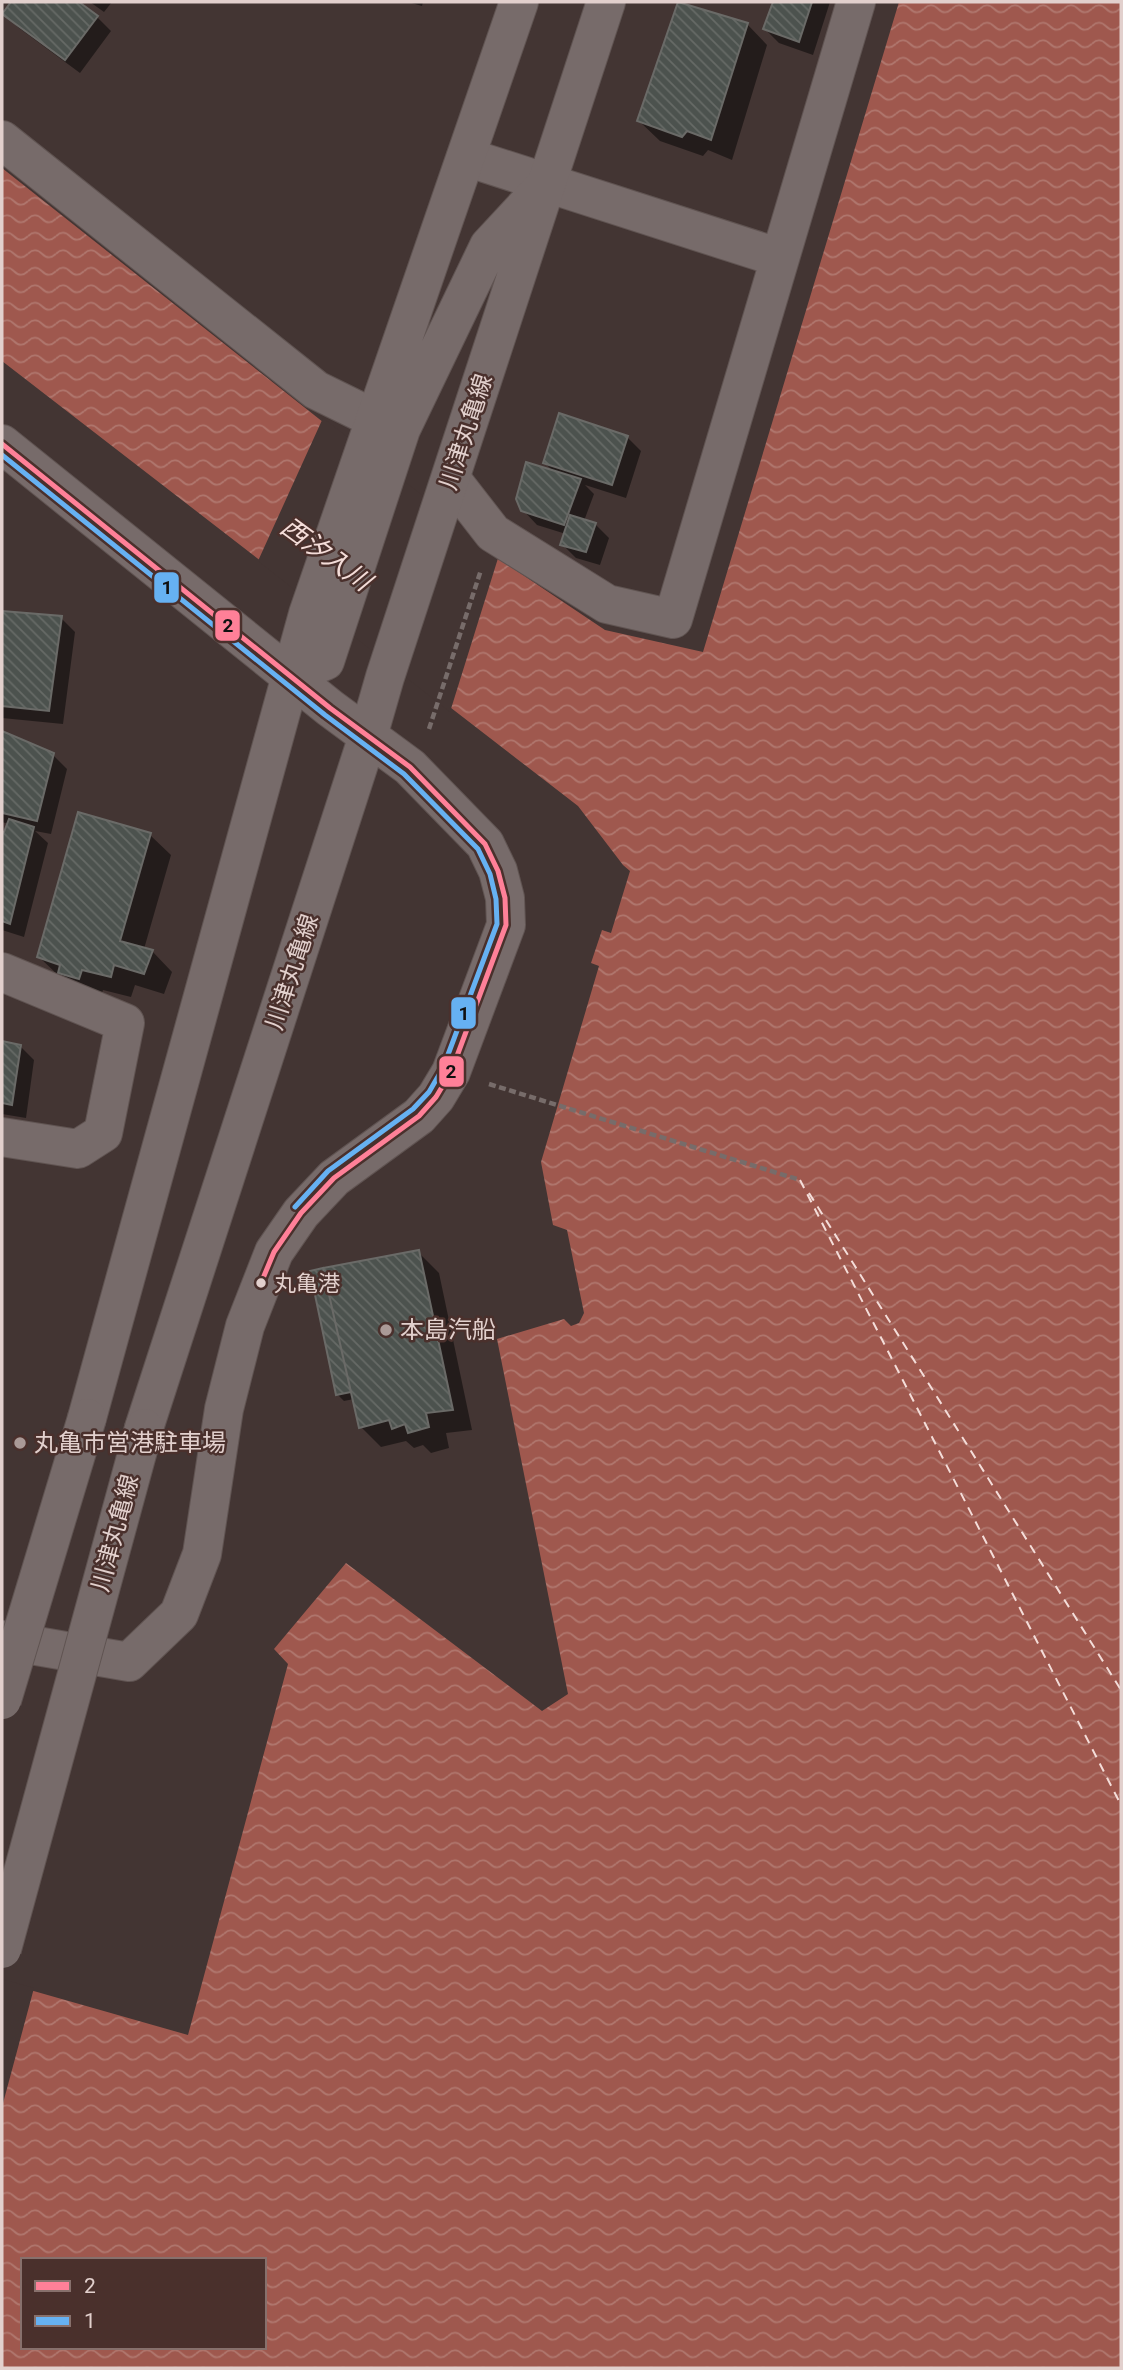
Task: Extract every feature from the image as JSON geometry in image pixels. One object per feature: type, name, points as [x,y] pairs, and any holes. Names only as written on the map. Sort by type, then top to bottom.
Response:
[{"type":"main road","points":[[2,1700],[308,668],[466,157],[519,2]]},
{"type":"main road","name":"川津丸亀線","points":[[2,1949],[144,1428],[385,677],[606,2]]},
{"type":"main road","points":[[451,479],[493,533],[607,604],[673,619],[856,2]]},
{"type":"main road","points":[[2,140],[316,390],[381,431]]},
{"type":"main road","points":[[466,157],[780,258]]},
{"type":"main road","points":[[308,668],[308,614],[381,431],[489,246],[548,183]]},
{"type":"main road","points":[[2,444],[308,668],[368,736],[410,766],[485,844],[498,871],[505,898],[506,925],[451,1072],[436,1097],[419,1116],[334,1178],[301,1213],[274,1252],[242,1338],[223,1409],[202,1554],[179,1614],[129,1662],[2,1640]]},
{"type":"main road","points":[[2,972],[125,1023],[103,1133],[78,1149],[2,1137]]},
{"type":"path","points":[[429,729],[493,533]]},
{"type":"path","points":[[451,1072],[800,1180]]},
{"type":"water","name":"西汐入川","points":[[899,2],[1121,2],[1121,2368],[2,2368],[2,1982],[188,2035],[288,1664],[274,1649],[346,1563],[542,1711],[568,1694],[497,1339],[564,1319],[571,1326],[579,1323],[584,1313],[567,1230],[553,1225],[541,1162],[599,966],[591,963],[602,930],[611,933],[630,871],[578,806],[2,361],[2,168],[481,547],[605,630],[703,652]]},
{"type":"pier","points":[[323,418],[499,555],[450,712],[258,561]]},
{"type":"pier","points":[[2,1979],[34,1988],[2,2107]]},
{"type":"building","points":[[11,2],[79,2],[98,16],[65,60],[2,14]]},
{"type":"building","points":[[678,2],[748,23],[711,140],[687,131],[682,137],[637,121]]},
{"type":"building","points":[[773,2],[812,2],[799,42],[763,29]]},
{"type":"building","points":[[559,413],[628,436],[612,485],[543,463]]},
{"type":"building","points":[[526,462],[581,479],[564,525],[521,511],[516,499]]},
{"type":"building","points":[[570,515],[596,523],[586,552],[560,545]]},
{"type":"building","points":[[2,611],[62,616],[49,711],[2,706]]},
{"type":"building","points":[[2,731],[54,753],[37,821],[2,813]]},
{"type":"building","points":[[78,812],[151,833],[120,941],[153,950],[144,974],[114,965],[111,977],[82,970],[79,979],[58,973],[60,965],[37,957]]},
{"type":"building","points":[[9,819],[34,827],[10,924],[2,921],[2,832]]},
{"type":"building","points":[[2,1041],[21,1045],[12,1105],[2,1103]]},
{"type":"building","name":"本島汽船","points":[[419,1250],[453,1410],[426,1413],[429,1427],[408,1433],[405,1424],[392,1429],[389,1420],[359,1428],[323,1268]]},
{"type":"building","points":[[323,1268],[351,1392],[336,1395],[310,1271]]},
{"type":"ferry route","points":[[800,1180],[1121,1805]]},
{"type":"ferry route","points":[[809,1193],[1121,1690]]},
{"type":"transit line","name":"2","points":[[2,444],[330,708],[410,767],[485,844],[498,871],[505,898],[506,925],[451,1072],[436,1097],[419,1116],[334,1178],[301,1213],[274,1252],[261,1283]]},
{"type":"transit line","name":"1","points":[[2,455],[325,715],[404,774],[478,849],[490,874],[496,899],[497,924],[443,1068],[429,1092],[413,1109],[328,1171],[295,1207]]},
{"type":"place","name":"丸亀港","points":[[261,1283]]},
{"type":"place","name":"本島汽船","points":[[386,1330]]},
{"type":"place","name":"丸亀市営港駐車場","points":[[20,1443]]}]
